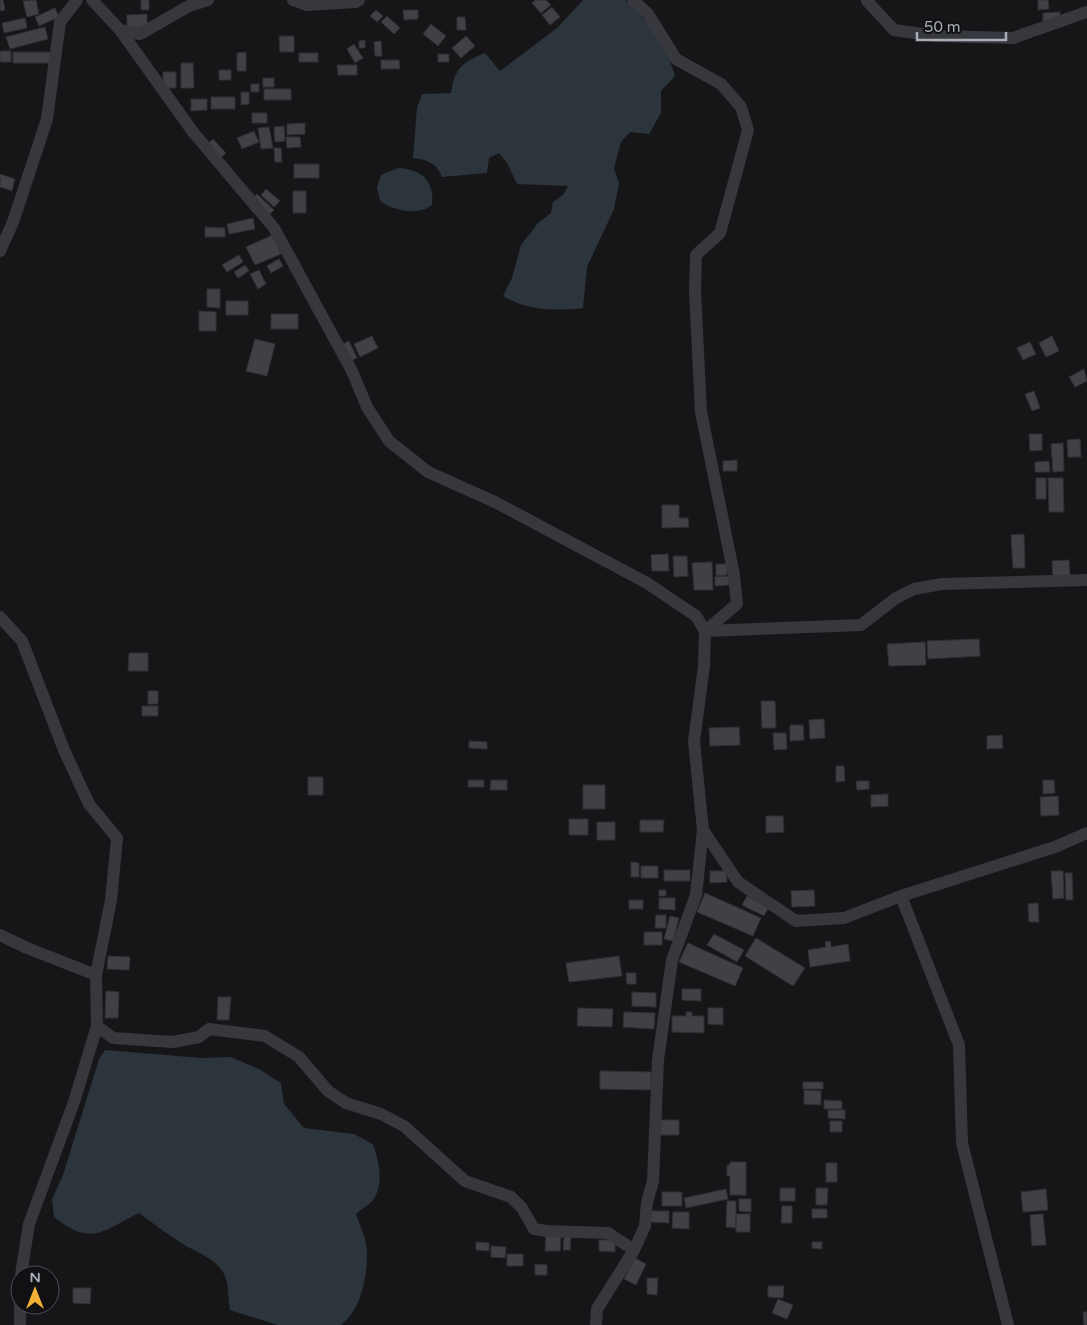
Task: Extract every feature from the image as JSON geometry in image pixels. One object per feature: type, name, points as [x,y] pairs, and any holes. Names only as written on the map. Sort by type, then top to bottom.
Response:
[{"type":"street","points":[[0,251],[13,222],[47,119],[60,22],[77,0]]},
{"type":"street","points":[[92,0],[120,30],[193,132],[274,228],[352,372],[367,407],[389,441],[428,472],[496,502],[647,583],[696,616],[705,631],[704,666],[694,742],[703,830],[696,895],[672,960],[658,1060],[653,1182],[647,1202],[645,1226],[634,1250],[597,1308],[596,1325]]},
{"type":"street","points":[[120,30],[140,34],[189,6],[208,0]]},
{"type":"street","points":[[293,0],[308,5],[356,2],[359,0]]},
{"type":"street","points":[[633,0],[648,14],[676,59],[721,84],[741,106],[748,130],[720,233],[696,254],[695,291],[701,412],[734,575],[737,604],[705,631]]},
{"type":"street","points":[[867,1],[894,30],[936,36],[1012,38],[1087,12]]},
{"type":"street","points":[[705,631],[861,625],[896,598],[914,589],[942,584],[1087,580]]},
{"type":"street","points":[[0,616],[22,641],[64,750],[89,804],[117,838],[111,900],[96,975],[97,1026],[74,1102],[29,1224],[23,1265]]},
{"type":"street","points":[[703,830],[738,882],[796,921],[844,918],[901,896],[1056,847],[1087,833]]},
{"type":"street","points":[[901,896],[959,1045],[962,1143],[1008,1325]]},
{"type":"street","points":[[0,935],[27,948],[96,975]]},
{"type":"street","points":[[97,1026],[113,1038],[172,1042],[199,1037],[209,1029],[265,1036],[299,1057],[328,1091],[346,1103],[381,1114],[404,1126],[465,1181],[511,1197],[522,1208],[534,1229],[608,1233],[634,1250]]},
{"type":"shaded area","points":[[583,0],[625,0],[649,25],[662,44],[675,76],[661,91],[661,113],[649,134],[630,132],[621,142],[614,168],[619,183],[614,209],[587,267],[583,308],[542,309],[522,305],[503,296],[512,278],[521,245],[538,223],[551,213],[553,202],[564,194],[568,186],[517,184],[507,163],[499,153],[489,158],[487,173],[442,177],[437,168],[431,163],[413,158],[417,108],[422,94],[451,93],[460,67],[485,53],[500,71],[557,28]]},
{"type":"shaded area","points":[[398,168],[413,171],[425,178],[431,189],[432,205],[420,210],[406,211],[399,210],[380,201],[377,187],[381,175]]},
{"type":"shaded area","points":[[105,1050],[202,1058],[231,1057],[259,1069],[281,1083],[284,1104],[304,1128],[354,1134],[373,1144],[379,1165],[380,1180],[376,1195],[372,1201],[356,1214],[363,1232],[367,1251],[364,1281],[354,1310],[341,1325],[278,1325],[230,1310],[227,1281],[220,1267],[139,1213],[106,1230],[88,1234],[78,1232],[54,1217],[52,1199],[63,1175],[99,1059]]},
{"type":"building","points":[[0,0],[3,0],[5,10],[0,11]]},
{"type":"building","points":[[36,0],[39,14],[27,17],[23,1]]},
{"type":"building","points":[[141,0],[149,0],[149,10],[141,10]]},
{"type":"building","points":[[535,0],[546,0],[551,5],[541,13],[532,3]]},
{"type":"building","points":[[1038,0],[1048,0],[1049,9],[1038,10]]},
{"type":"building","points":[[552,7],[560,17],[550,25],[542,15]]},
{"type":"building","points":[[55,8],[59,17],[39,26],[35,17]]},
{"type":"building","points":[[376,10],[383,16],[377,22],[370,16]]},
{"type":"building","points":[[403,10],[418,10],[418,19],[404,20]]},
{"type":"building","points":[[1060,12],[1060,21],[1043,22],[1043,13]]},
{"type":"building","points":[[147,14],[147,29],[127,29],[127,15]]},
{"type":"building","points":[[387,16],[400,28],[394,34],[381,22]]},
{"type":"building","points":[[457,17],[465,17],[466,30],[457,30]]},
{"type":"building","points":[[25,18],[27,28],[4,33],[2,23]]},
{"type":"building","points":[[431,24],[446,36],[438,46],[423,34]]},
{"type":"building","points":[[45,27],[48,39],[10,49],[6,37]]},
{"type":"building","points":[[279,36],[294,36],[294,52],[280,52]]},
{"type":"building","points":[[466,36],[475,46],[461,58],[452,48]]},
{"type":"building","points":[[365,40],[365,48],[359,48],[359,41]]},
{"type":"building","points":[[381,41],[382,56],[375,56],[374,42]]},
{"type":"building","points":[[354,44],[363,58],[355,63],[347,49]]},
{"type":"building","points":[[0,51],[11,51],[11,62],[0,62]]},
{"type":"building","points":[[13,52],[50,52],[50,63],[13,63]]},
{"type":"building","points":[[246,52],[246,71],[237,71],[237,53]]},
{"type":"building","points":[[299,53],[318,53],[318,62],[299,62]]},
{"type":"building","points":[[438,54],[449,54],[449,62],[438,62]]},
{"type":"building","points":[[381,60],[399,60],[400,69],[381,69]]},
{"type":"building","points":[[181,63],[193,63],[194,88],[181,88]]},
{"type":"building","points":[[337,65],[357,65],[357,75],[338,75]]},
{"type":"building","points":[[219,70],[231,70],[231,80],[219,80]]},
{"type":"building","points":[[163,72],[176,72],[176,88],[163,88]]},
{"type":"building","points":[[263,78],[274,78],[274,87],[263,87]]},
{"type":"building","points":[[251,84],[259,84],[259,92],[251,92]]},
{"type":"building","points":[[264,89],[291,89],[291,100],[264,100]]},
{"type":"building","points":[[241,92],[249,92],[249,104],[241,105]]},
{"type":"building","points":[[211,97],[235,97],[235,109],[211,109]]},
{"type":"building","points":[[191,99],[207,99],[207,110],[191,111]]},
{"type":"building","points":[[252,113],[267,113],[267,123],[252,123]]},
{"type":"building","points":[[305,123],[305,134],[287,135],[287,124]]},
{"type":"building","points":[[284,126],[285,141],[275,142],[274,127]]},
{"type":"building","points":[[269,127],[273,148],[261,149],[258,128]]},
{"type":"building","points":[[254,131],[259,142],[242,149],[237,138]]},
{"type":"building","points":[[286,137],[300,137],[301,147],[287,148]]},
{"type":"building","points":[[213,139],[226,153],[219,159],[206,145]]},
{"type":"building","points":[[274,148],[281,148],[282,162],[275,162]]},
{"type":"building","points":[[294,164],[319,164],[319,178],[294,178]]},
{"type":"building","points":[[0,174],[15,179],[12,191],[0,187]]},
{"type":"building","points":[[266,189],[280,201],[274,207],[261,195]]},
{"type":"building","points":[[293,191],[306,191],[306,213],[293,213]]},
{"type":"building","points":[[257,194],[274,210],[268,216],[251,200]]},
{"type":"building","points":[[253,218],[255,229],[229,234],[227,224]]},
{"type":"building","points":[[205,227],[225,228],[225,237],[205,237]]},
{"type":"building","points":[[273,235],[281,254],[255,265],[246,247]]},
{"type":"building","points":[[239,255],[243,262],[227,272],[222,265]]},
{"type":"building","points":[[279,259],[283,266],[271,273],[267,266]]},
{"type":"building","points":[[245,265],[249,271],[238,278],[234,272]]},
{"type":"building","points":[[259,270],[266,284],[258,289],[250,274]]},
{"type":"building","points":[[207,289],[220,289],[220,308],[207,307]]},
{"type":"building","points":[[226,301],[248,301],[248,315],[226,315]]},
{"type":"building","points":[[199,311],[216,312],[216,331],[199,331]]},
{"type":"building","points":[[271,314],[298,314],[298,329],[271,329]]},
{"type":"building","points":[[372,336],[378,348],[360,357],[354,344]]},
{"type":"building","points":[[1052,336],[1059,351],[1046,357],[1039,343]]},
{"type":"building","points":[[255,339],[275,344],[267,376],[246,371]]},
{"type":"building","points":[[349,341],[357,358],[349,361],[341,345]]},
{"type":"building","points":[[1030,342],[1036,354],[1023,360],[1017,348]]},
{"type":"building","points":[[1084,369],[1087,381],[1075,387],[1069,377]]},
{"type":"building","points":[[1034,391],[1040,408],[1032,411],[1025,394]]},
{"type":"building","points":[[1029,434],[1042,434],[1042,450],[1030,451]]},
{"type":"building","points":[[1080,439],[1081,457],[1068,457],[1067,440]]},
{"type":"building","points":[[1063,443],[1064,471],[1053,472],[1051,444]]},
{"type":"building","points":[[737,460],[737,471],[723,471],[723,461]]},
{"type":"building","points":[[1049,461],[1050,472],[1035,472],[1035,462]]},
{"type":"building","points":[[1036,478],[1046,478],[1046,499],[1036,499]]},
{"type":"building","points":[[1048,478],[1063,478],[1064,512],[1049,512]]},
{"type":"building","points":[[662,505],[679,505],[679,518],[688,518],[689,527],[662,528]]},
{"type":"building","points":[[1024,534],[1025,568],[1013,568],[1011,535]]},
{"type":"building","points":[[668,554],[669,571],[652,571],[651,555]]},
{"type":"building","points":[[673,556],[687,556],[688,576],[674,577]]},
{"type":"building","points":[[1069,560],[1070,577],[1053,577],[1052,561]]},
{"type":"building","points":[[712,562],[713,590],[694,590],[692,563]]},
{"type":"building","points":[[716,564],[727,564],[727,575],[716,576]]},
{"type":"building","points":[[729,576],[729,585],[715,586],[715,577]]},
{"type":"building","points":[[979,639],[980,656],[928,659],[927,641]]},
{"type":"building","points":[[925,642],[926,665],[889,666],[887,644]]},
{"type":"building","points":[[129,653],[148,653],[148,671],[128,671]]},
{"type":"building","points":[[148,691],[158,691],[158,704],[148,704]]},
{"type":"building","points":[[761,701],[775,701],[776,728],[762,728]]},
{"type":"building","points":[[142,706],[158,706],[158,716],[142,716]]},
{"type":"building","points":[[824,719],[825,738],[810,739],[809,720]]},
{"type":"building","points":[[790,725],[803,725],[804,740],[790,741]]},
{"type":"building","points":[[739,727],[740,745],[710,746],[709,728]]},
{"type":"building","points":[[773,733],[786,733],[787,749],[774,750]]},
{"type":"building","points":[[1002,735],[1003,748],[987,749],[987,736]]},
{"type":"building","points":[[469,741],[487,742],[487,749],[469,748]]},
{"type":"building","points":[[836,766],[844,766],[845,781],[836,782]]},
{"type":"building","points":[[308,777],[323,777],[323,795],[308,795]]},
{"type":"building","points":[[468,780],[484,780],[484,787],[468,787]]},
{"type":"building","points":[[491,780],[507,780],[507,790],[490,790]]},
{"type":"building","points":[[1043,780],[1054,780],[1055,793],[1043,794]]},
{"type":"building","points":[[856,781],[869,781],[869,789],[857,790]]},
{"type":"building","points":[[583,785],[605,785],[605,809],[583,809]]},
{"type":"building","points":[[888,794],[888,806],[871,807],[871,795]]},
{"type":"building","points":[[1058,796],[1059,815],[1041,816],[1040,797]]},
{"type":"building","points":[[766,816],[783,816],[784,832],[766,833]]},
{"type":"building","points":[[569,819],[588,819],[588,835],[569,835]]},
{"type":"building","points":[[640,820],[664,820],[663,832],[640,832]]},
{"type":"building","points":[[597,822],[615,822],[615,840],[597,840]]},
{"type":"building","points":[[631,862],[639,863],[639,877],[631,877]]},
{"type":"building","points":[[641,866],[658,866],[658,878],[641,878]]},
{"type":"building","points":[[664,870],[690,870],[690,881],[664,881]]},
{"type":"building","points":[[710,871],[726,871],[727,882],[710,883]]},
{"type":"building","points":[[1051,871],[1063,871],[1064,898],[1053,899]]},
{"type":"building","points":[[1065,873],[1072,873],[1073,900],[1066,900]]},
{"type":"building","points":[[659,890],[666,890],[666,896],[659,896]]},
{"type":"building","points":[[814,890],[815,906],[792,907],[791,891]]},
{"type":"building","points":[[705,893],[761,918],[753,936],[697,912]]},
{"type":"building","points":[[747,896],[769,907],[764,916],[742,905]]},
{"type":"building","points":[[659,898],[675,898],[675,910],[659,909]]},
{"type":"building","points":[[629,900],[643,900],[643,909],[629,909]]},
{"type":"building","points":[[1038,903],[1039,922],[1029,922],[1028,904]]},
{"type":"building","points":[[656,915],[666,915],[666,928],[655,928]]},
{"type":"building","points":[[670,916],[679,918],[673,941],[664,939]]},
{"type":"building","points":[[644,932],[662,932],[662,945],[644,945]]},
{"type":"building","points":[[714,934],[744,950],[737,962],[707,945]]},
{"type":"building","points":[[756,938],[805,968],[793,986],[745,956]]},
{"type":"building","points":[[830,941],[831,947],[848,944],[850,961],[810,967],[808,950],[826,947],[825,942]]},
{"type":"building","points":[[688,943],[743,968],[735,986],[679,962]]},
{"type":"building","points":[[108,956],[130,957],[129,970],[107,969]]},
{"type":"building","points":[[619,956],[622,976],[569,982],[566,963]]},
{"type":"building","points":[[626,973],[636,973],[636,984],[627,984]]},
{"type":"building","points":[[682,989],[701,989],[701,1001],[682,1000]]},
{"type":"building","points":[[106,991],[119,992],[118,1018],[105,1018]]},
{"type":"building","points":[[632,992],[656,993],[656,1007],[632,1006]]},
{"type":"building","points":[[218,997],[231,997],[229,1020],[217,1020]]},
{"type":"building","points":[[578,1008],[613,1009],[612,1027],[577,1026]]},
{"type":"building","points":[[708,1008],[723,1008],[723,1025],[708,1024]]},
{"type":"building","points":[[624,1012],[655,1013],[654,1029],[623,1027]]},
{"type":"building","points":[[686,1012],[692,1012],[692,1016],[704,1016],[704,1033],[672,1032],[672,1016],[686,1016]]},
{"type":"building","points":[[600,1071],[651,1072],[651,1090],[600,1089]]},
{"type":"building","points":[[803,1082],[823,1082],[823,1089],[803,1089]]},
{"type":"building","points":[[804,1090],[821,1091],[821,1105],[804,1104]]},
{"type":"building","points":[[824,1100],[842,1101],[842,1109],[824,1109]]},
{"type":"building","points":[[828,1110],[845,1110],[845,1119],[828,1118]]},
{"type":"building","points":[[660,1120],[679,1120],[679,1135],[660,1135]]},
{"type":"building","points":[[830,1121],[842,1121],[842,1132],[830,1132]]},
{"type":"building","points":[[730,1162],[746,1162],[746,1195],[730,1195],[730,1176],[727,1176],[727,1165],[730,1165]]},
{"type":"building","points":[[826,1163],[837,1163],[837,1182],[826,1182]]},
{"type":"building","points":[[780,1188],[795,1188],[795,1201],[780,1201]]},
{"type":"building","points":[[816,1188],[828,1188],[827,1205],[816,1205]]},
{"type":"building","points":[[726,1189],[728,1199],[686,1208],[684,1198]]},
{"type":"building","points":[[1046,1189],[1048,1210],[1023,1212],[1021,1192]]},
{"type":"building","points":[[662,1192],[682,1192],[682,1206],[662,1206]]},
{"type":"building","points":[[739,1199],[751,1199],[751,1212],[739,1211]]},
{"type":"building","points":[[727,1201],[736,1201],[736,1228],[726,1227]]},
{"type":"building","points":[[782,1206],[792,1206],[792,1223],[781,1223]]},
{"type":"building","points":[[812,1209],[827,1209],[827,1218],[812,1218]]},
{"type":"building","points":[[650,1211],[669,1211],[669,1223],[650,1222]]},
{"type":"building","points":[[673,1212],[689,1212],[689,1229],[672,1228]]},
{"type":"building","points":[[736,1214],[750,1214],[750,1232],[736,1232]]},
{"type":"building","points":[[1043,1214],[1046,1245],[1032,1246],[1030,1215]]},
{"type":"building","points":[[546,1235],[561,1236],[560,1251],[545,1251]]},
{"type":"building","points":[[564,1236],[571,1236],[570,1250],[563,1250]]},
{"type":"building","points":[[599,1240],[615,1240],[615,1252],[599,1251]]},
{"type":"building","points":[[476,1242],[489,1243],[489,1251],[476,1250]]},
{"type":"building","points":[[812,1242],[822,1242],[822,1249],[812,1248]]},
{"type":"building","points":[[491,1246],[506,1247],[505,1258],[491,1257]]},
{"type":"building","points":[[507,1254],[523,1254],[523,1266],[507,1266]]},
{"type":"building","points":[[635,1258],[646,1264],[636,1285],[624,1279]]},
{"type":"building","points":[[535,1264],[547,1265],[547,1275],[535,1275]]},
{"type":"building","points":[[647,1278],[658,1278],[657,1295],[647,1294]]},
{"type":"building","points":[[768,1286],[784,1286],[783,1298],[768,1297]]},
{"type":"building","points":[[73,1288],[91,1288],[90,1304],[73,1303]]},
{"type":"building","points":[[778,1299],[793,1305],[787,1319],[772,1313]]},
{"type":"building","points":[[1083,1312],[1087,1312],[1087,1325],[1084,1325]]}]
